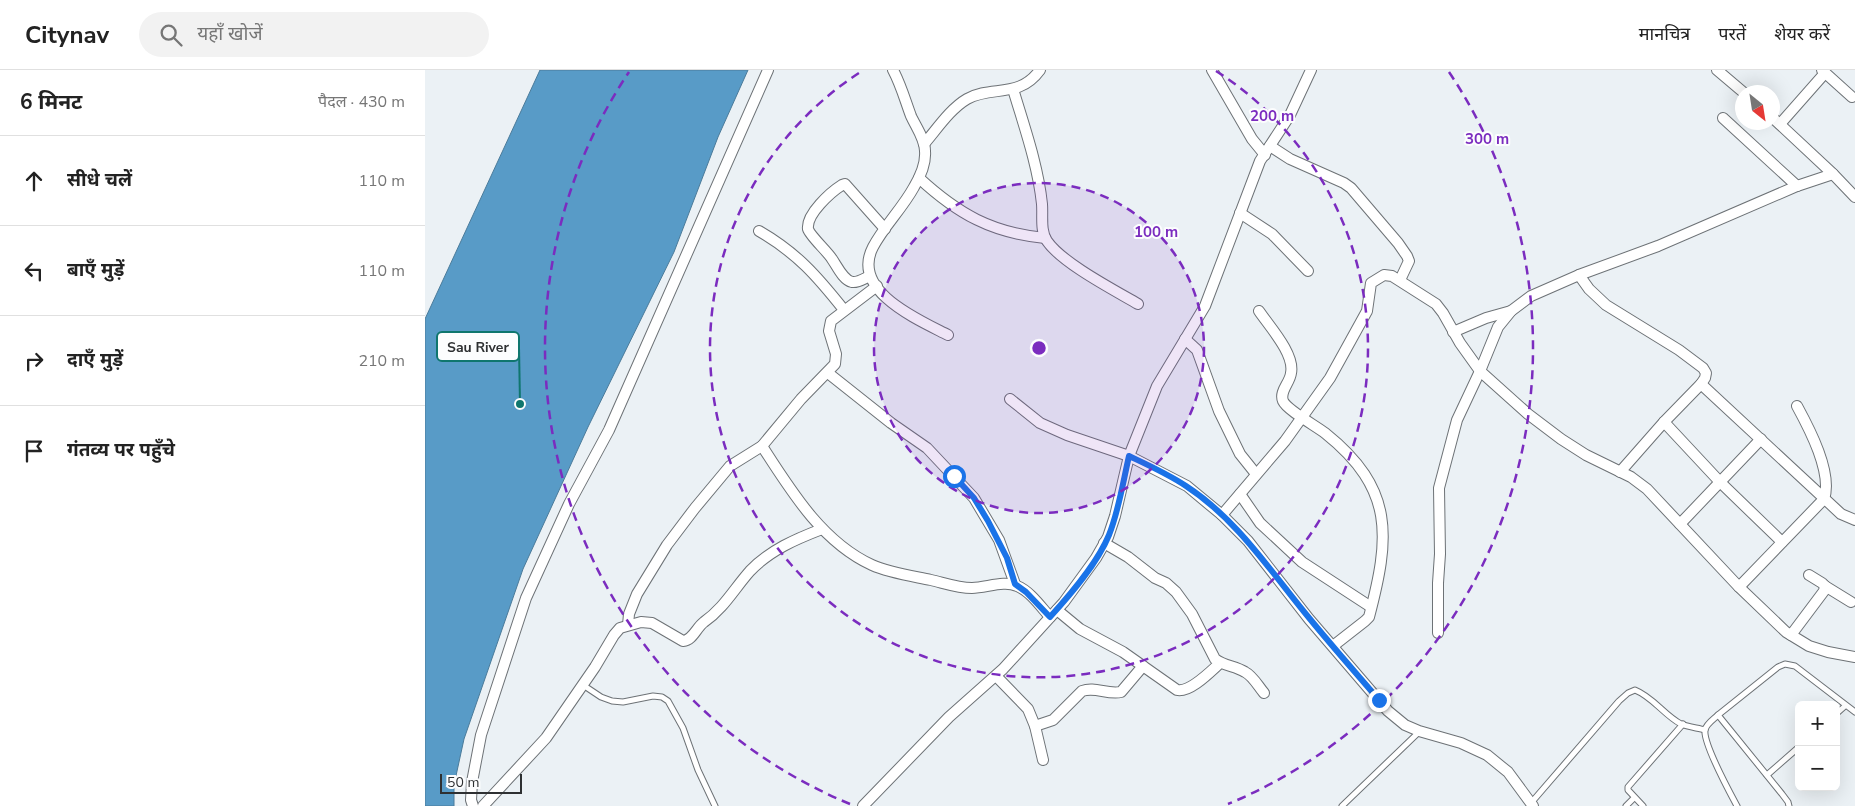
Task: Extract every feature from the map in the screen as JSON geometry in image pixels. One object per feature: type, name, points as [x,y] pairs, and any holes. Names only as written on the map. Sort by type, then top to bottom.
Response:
[{"type":"street","points":[[473,806],[471,800],[472,782],[481,736],[525,598],[569,504],[609,430],[768,70]]},
{"type":"street","points":[[893,70],[900,82],[911,116],[924,144],[925,152],[919,178],[908,199],[872,248],[868,259],[870,276],[892,304],[905,314],[948,335]]},
{"type":"street","points":[[924,144],[957,107],[968,98],[1013,89],[1035,77],[1040,70]]},
{"type":"street","points":[[1212,70],[1252,139],[1268,150],[1344,183],[1351,188],[1399,243],[1407,256],[1409,261],[1400,280]]},
{"type":"street","points":[[863,806],[949,717],[996,676],[1053,614],[1096,558],[1115,516],[1129,456],[1157,386],[1205,306],[1260,162],[1290,115],[1311,70]]},
{"type":"street","points":[[1717,70],[1735,85]]},
{"type":"street","points":[[1780,117],[1823,71],[1852,97]]},
{"type":"street","points":[[1013,89],[1041,194],[1045,238],[1076,266],[1138,304]]},
{"type":"street","points":[[1723,118],[1797,186]]},
{"type":"street","points":[[1780,125],[1855,197]]},
{"type":"street","points":[[1438,634],[1439,488],[1457,420],[1498,328],[1511,311],[1531,296],[1658,246],[1797,186],[1833,174]]},
{"type":"street","points":[[919,178],[942,200],[981,222],[1004,231],[1045,238]]},
{"type":"street","points":[[870,276],[857,282],[850,281],[811,234],[809,226],[813,214],[825,197],[845,184],[885,229]]},
{"type":"street","points":[[1240,213],[1272,234],[1308,271]]},
{"type":"street","points":[[759,231],[781,244],[803,262],[844,310]]},
{"type":"street","points":[[1222,515],[1303,417],[1330,378],[1367,311],[1371,284],[1384,275],[1392,276],[1436,304],[1480,371],[1528,414],[1586,455],[1631,477],[1647,489],[1739,587],[1791,635],[1809,646],[1855,657]]},
{"type":"street","points":[[1579,276],[1589,289],[1606,304],[1679,350],[1703,368],[1705,374],[1701,384],[1663,422],[1620,472]]},
{"type":"street","points":[[627,625],[637,594],[673,537],[730,466],[762,446],[801,399],[828,372],[837,359],[829,325],[835,317],[877,286]]},
{"type":"street","points":[[1259,311],[1280,340],[1292,365],[1291,374],[1282,395],[1283,402],[1351,455],[1361,467],[1373,488],[1380,509],[1384,540],[1381,565],[1369,617],[1333,646]]},
{"type":"street","points":[[1453,332],[1486,318],[1511,311]]},
{"type":"street","points":[[1185,339],[1197,350],[1219,411],[1240,454],[1256,474]]},
{"type":"street","points":[[828,372],[891,423],[927,448],[974,498],[999,540],[1015,584]]},
{"type":"street","points":[[1701,384],[1824,499],[1841,514],[1855,520]]},
{"type":"street","points":[[1010,399],[1027,414],[1046,426],[1129,456],[1187,486],[1222,515],[1248,541],[1388,711],[1405,725],[1419,731],[1461,742],[1487,755],[1508,772],[1533,805]]},
{"type":"street","points":[[1739,587],[1824,499],[1827,492],[1827,483],[1816,443],[1797,406]]},
{"type":"street","points":[[1663,422],[1720,482],[1782,542]]},
{"type":"street","points":[[1680,524],[1761,439]]},
{"type":"street","points":[[762,446],[780,474],[822,529],[858,558],[874,566],[965,587],[1015,584],[1053,614],[1123,652],[1169,685],[1181,691],[1192,686],[1221,663]]},
{"type":"street","points":[[1239,494],[1260,523],[1302,562],[1371,607]]},
{"type":"street","points":[[483,806],[546,738],[620,628],[641,622],[652,623],[683,641],[688,641],[697,627],[715,614],[727,602],[751,571],[768,556],[797,539],[822,529]]},
{"type":"street","points":[[1104,543],[1129,557],[1155,578],[1167,583],[1192,614],[1215,659],[1245,671],[1264,693]]},
{"type":"street","points":[[1809,575],[1851,602]]},
{"type":"street","points":[[1791,635],[1824,591],[1825,586]]},
{"type":"street","points":[[1035,726],[1053,720],[1082,691],[1087,689],[1121,692],[1143,666]]},
{"type":"street","points":[[996,676],[1028,709],[1035,726],[1043,760]]},
{"type":"lane","points":[[1737,806],[1723,779],[1707,740],[1705,730],[1718,715],[1778,667],[1785,664],[1795,666],[1855,712]]},
{"type":"lane","points":[[583,685],[601,697],[612,701],[623,702],[653,696],[662,697],[668,701],[683,728],[697,770],[715,806]]},
{"type":"lane","points":[[1533,805],[1619,701],[1628,693],[1635,690],[1683,724],[1705,730]]},
{"type":"lane","points":[[1840,710],[1845,706]]},
{"type":"lane","points":[[1718,715],[1767,775],[1789,806]]},
{"type":"lane","points":[[1643,806],[1634,798],[1628,787],[1683,724]]},
{"type":"lane","points":[[1342,806],[1419,731]]},
{"type":"lane","points":[[1767,775],[1795,750]]},
{"type":"lane","points":[[1626,806],[1634,798]]},
{"type":"water","points":[[540,70],[748,70],[718,137],[674,252],[588,427],[523,569],[464,739],[454,785],[454,806],[425,806],[425,319]]},
{"type":"place","name":"Sau River","points":[[520,404]]},
{"type":"route","points":[[954,476],[974,498],[999,540],[1015,584],[1021,587],[1050,617],[1064,602],[1096,558],[1108,537],[1115,516],[1129,456],[1163,472],[1187,486],[1222,515],[1248,541],[1309,619],[1379,700]]}]
